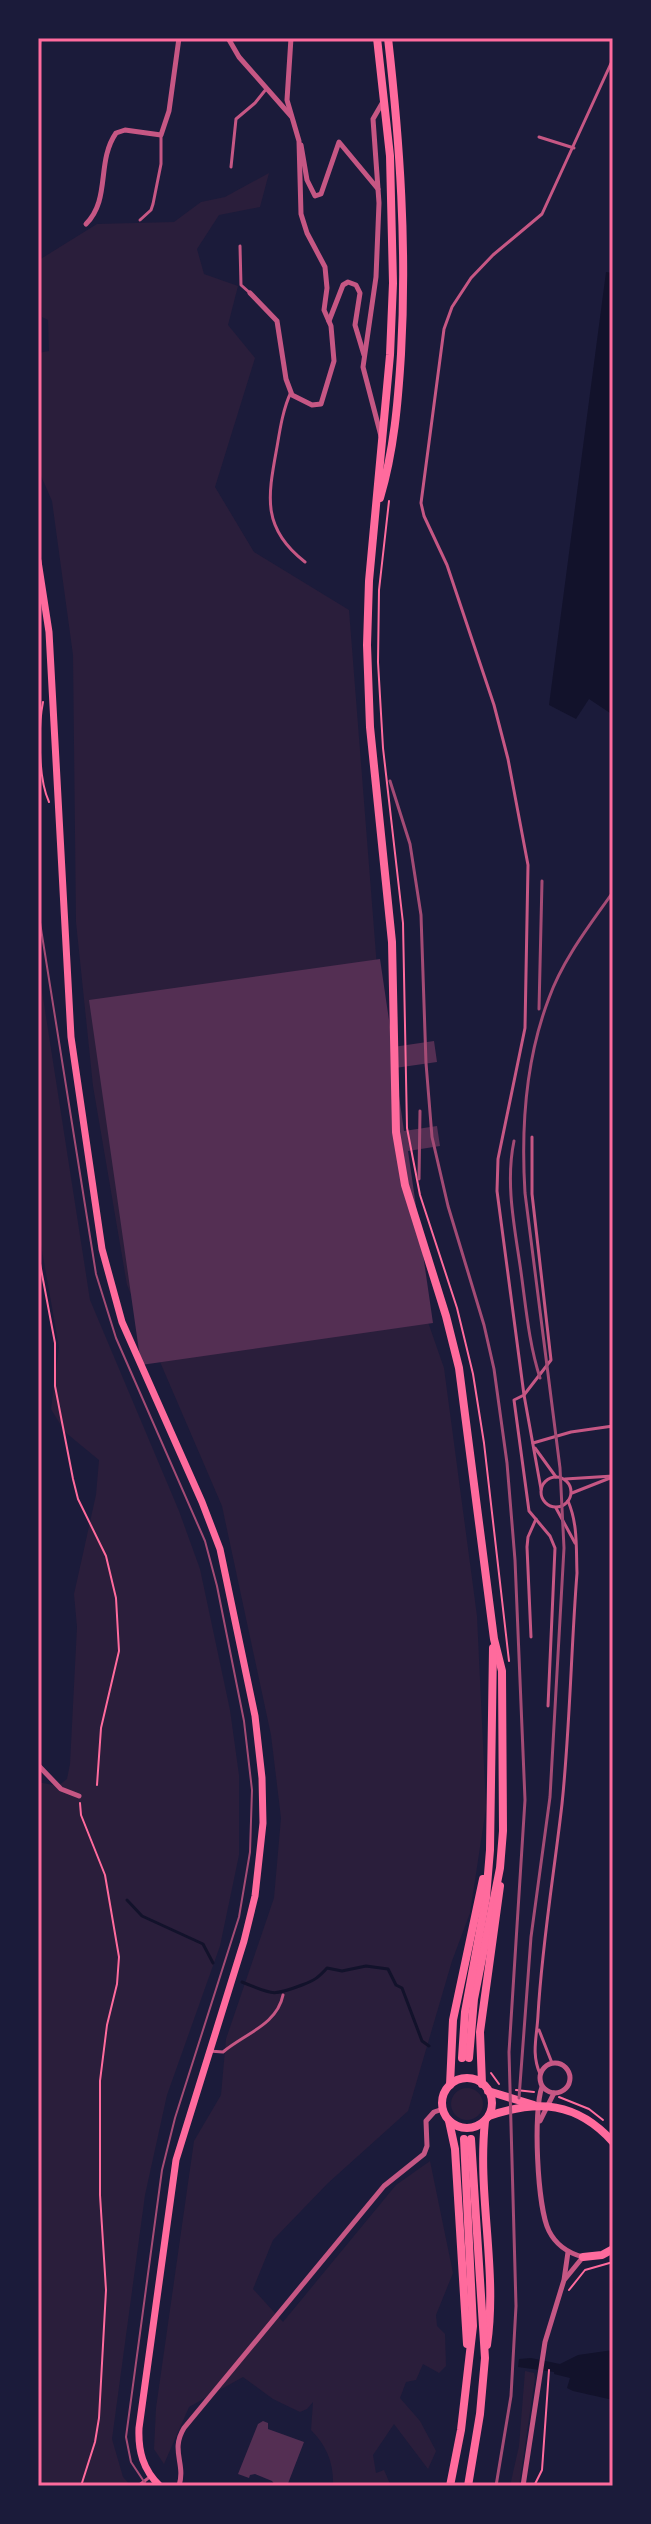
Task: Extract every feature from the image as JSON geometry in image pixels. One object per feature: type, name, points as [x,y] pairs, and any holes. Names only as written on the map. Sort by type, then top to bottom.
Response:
[{"type":"highway","points":[[377,38],[390,156],[394,251],[390,355],[368,612],[368,679],[392,942],[397,1140],[408,1198],[446,1316],[459,1368],[494,1639],[502,1671],[503,1831],[499,1905],[480,2032],[479,2063],[492,2103],[483,2162],[491,2302],[480,2414],[468,2486]]},
{"type":"highway","points":[[376,514],[389,466],[396,420],[404,282],[401,156],[388,38]]},
{"type":"highway","points":[[494,1639],[491,1670],[492,1810],[486,1898],[465,2012],[466,2058],[476,1982],[500,1868]]},
{"type":"highway","points":[[469,2357],[455,2149],[443,2109],[444,2094],[450,2085],[453,2020],[487,1867]]},
{"type":"highway","points":[[450,2085],[466,2079],[535,2105],[552,2106],[576,2114],[598,2127],[613,2142]]},
{"type":"highway","points":[[449,2121],[467,2128],[488,2117],[535,2105]]},
{"type":"highway","points":[[450,2486],[463,2411],[474,2311],[468,2139],[485,2358]]},
{"type":"highway","points":[[583,2257],[610,2251]]},
{"type":"main road","points":[[38,561],[47,620],[73,1058],[105,1263],[122,1322],[220,1549],[260,1750],[263,1823],[255,1896],[176,2160],[156,2292],[138,2435],[140,2453],[151,2476],[160,2486]]},
{"type":"street","points":[[38,52],[39,38]]},
{"type":"street","points":[[86,224],[95,216],[99,204],[106,155],[116,133],[125,130],[161,135],[169,111],[179,38]]},
{"type":"street","points":[[228,38],[239,57],[291,117]]},
{"type":"street","points":[[291,38],[287,100],[305,156],[307,180],[315,196],[321,194],[339,142],[378,189]]},
{"type":"street","points":[[382,441],[364,375],[364,356],[376,277],[378,189],[373,119],[384,100]]},
{"type":"street","points":[[250,293],[272,313],[280,327],[286,379],[291,392],[300,401],[321,404],[334,369],[329,321],[324,310],[327,288],[325,267],[301,214],[299,141]]},
{"type":"street","points":[[329,321],[343,285],[348,282],[356,285],[360,293],[355,325],[364,356]]},
{"type":"street","points":[[38,1765],[61,1789],[79,1796]]},
{"type":"street","points":[[539,2122],[554,2093],[565,2088],[570,2079],[565,2067],[552,2063],[544,2067],[540,2074],[542,2087],[538,2099],[538,2159],[543,2213],[554,2239],[568,2252],[583,2257],[564,2280]]},
{"type":"street","points":[[542,2087],[554,2093]]},
{"type":"street","points":[[179,2486],[182,2471],[177,2442],[184,2428],[386,2183],[424,2154],[427,2146],[426,2121],[434,2112],[443,2109]]},
{"type":"street","points":[[523,2486],[543,2350],[564,2280],[568,2252]]},
{"type":"lane","points":[[575,1543],[556,1507],[544,1501],[541,1489],[524,1395],[497,1175],[525,1028],[529,907],[526,854],[494,705],[450,571],[421,503],[444,329],[452,307],[482,265],[542,214],[613,59]]},
{"type":"lane","points":[[231,167],[236,119],[267,88]]},
{"type":"lane","points":[[140,220],[151,210],[161,164],[161,135]]},
{"type":"lane","points":[[539,137],[574,148]]},
{"type":"lane","points":[[240,246],[241,285],[250,293]]},
{"type":"lane","points":[[291,392],[285,407],[269,488],[269,507],[279,532],[305,562]]},
{"type":"lane","points":[[532,1137],[532,1194],[551,1360],[524,1395],[514,1400],[514,1406],[529,1511],[550,1536],[555,1548],[548,1706]]},
{"type":"lane","points":[[534,1446],[571,1432],[613,1426]]},
{"type":"lane","points":[[534,1446],[557,1478]]},
{"type":"lane","points":[[541,1489],[547,1481],[557,1478],[613,1476]]},
{"type":"lane","points":[[571,1493],[613,1476]]},
{"type":"lane","points":[[540,2074],[533,2049],[538,2027],[544,1940],[564,1774],[577,1573],[577,1531],[568,1501],[570,1487],[563,1480]]},
{"type":"lane","points":[[556,1507],[568,1501]]},
{"type":"lane","points":[[531,1637],[527,1547],[536,1519]]},
{"type":"lane","points":[[209,2051],[223,2052],[268,2021],[279,2009],[283,1995]]},
{"type":"lane","points":[[538,2027],[552,2063]]},
{"type":"lane","points":[[138,2486],[151,2476]]},
{"type":"path","points":[[390,496],[379,590],[378,662],[383,748],[403,923],[407,1128],[420,1195],[457,1308],[470,1361],[479,1408],[495,1544]]},
{"type":"path","points":[[51,678],[41,715],[41,740],[46,795],[57,821]]},
{"type":"path","points":[[38,1253],[55,1343],[55,1386],[73,1479],[78,1499],[106,1556],[116,1598],[119,1651],[101,1728],[97,1785]]},
{"type":"path","points":[[79,1796],[81,1815],[105,1875],[119,1957],[100,2081],[100,2195],[106,2290],[99,2418],[93,2451],[81,2486]]},
{"type":"path","points":[[576,2279],[585,2270],[612,2262]]},
{"type":"path","points":[[534,2486],[542,2470],[547,2382]]},
{"type":"shaded area","points":[[269,173],[260,207],[219,215],[197,249],[204,274],[238,286],[228,325],[255,358],[215,487],[254,552],[349,610],[378,980],[390,1213],[444,1368],[477,1616],[486,1808],[470,1913],[452,1961],[408,2111],[328,2183],[273,2240],[253,2289],[283,2322],[396,2185],[430,2161],[453,2273],[436,2315],[437,2326],[445,2334],[446,2366],[439,2373],[423,2364],[416,2380],[406,2382],[400,2398],[420,2421],[436,2451],[428,2469],[394,2424],[373,2455],[376,2473],[384,2470],[391,2486],[333,2486],[328,2456],[311,2430],[313,2402],[300,2412],[273,2399],[243,2377],[189,2407],[164,2464],[154,2449],[156,2408],[194,2141],[221,2095],[226,2039],[274,1898],[281,1818],[271,1735],[222,1506],[127,1285],[93,1086],[76,922],[73,655],[52,501],[38,469],[38,353],[49,351],[48,320],[42,317],[39,260],[97,224],[174,222],[201,202],[225,197]]},
{"type":"shaded area","points":[[606,272],[613,273],[613,708],[610,713],[589,699],[576,719],[549,705]]},
{"type":"shaded area","points":[[38,965],[90,1300],[179,1511],[200,1569],[230,1710],[239,1775],[239,1855],[220,1946],[167,2095],[145,2195],[112,2439],[123,2477],[131,2486],[38,2486],[38,1782],[58,1786],[67,1779],[70,1764],[77,1627],[74,1594],[96,1495],[99,1460],[65,1432],[51,1409],[59,1347],[38,1228]]},
{"type":"shaded area","points":[[467,2088],[478,2093],[483,2104],[478,2115],[467,2120],[456,2115],[451,2104],[456,2093]]},
{"type":"shaded area","points":[[613,2350],[613,2400],[573,2391],[567,2388],[570,2378],[554,2372],[518,2367],[519,2359],[531,2358],[560,2364],[578,2355]]},
{"type":"shaded area","points":[[525,2371],[534,2373],[535,2378],[519,2486],[510,2486],[519,2446]]},
{"type":"building","points":[[380,959],[393,1047],[434,1041],[437,1062],[395,1068],[404,1131],[437,1126],[440,1146],[408,1151],[433,1323],[141,1365],[89,1000]]},
{"type":"building","points":[[263,2421],[268,2423],[268,2429],[304,2442],[287,2486],[276,2486],[255,2474],[249,2478],[238,2474],[258,2424]]},
{"type":"waterway","points":[[127,1900],[142,1916],[203,1944],[213,1963]]},
{"type":"waterway","points":[[242,1982],[277,1992],[310,1982],[327,1968],[342,1971],[366,1966],[388,1969],[396,1985],[402,1988],[422,2041],[429,2046]]},
{"type":"tram line","points":[[38,910],[96,1274],[116,1338],[205,1541],[244,1721],[252,1790],[250,1852],[239,1917],[175,2118],[162,2170],[126,2437],[131,2462],[147,2486]]},
{"type":"railway","points":[[390,781],[410,844],[421,915],[432,1137],[494,1369],[507,1463],[515,1560],[525,1800],[509,2052],[516,2306],[511,2396],[496,2486]]},
{"type":"railway","points":[[539,1009],[542,881]]},
{"type":"railway","points":[[519,2098],[531,1937],[550,1797],[564,1548],[560,1468],[525,1193],[525,1119],[530,1069],[549,998],[569,956],[613,892]]},
{"type":"railway","points":[[419,1179],[420,1111]]},
{"type":"railway","points":[[514,1141],[510,1174],[512,1206],[528,1326],[540,1378]]}]
